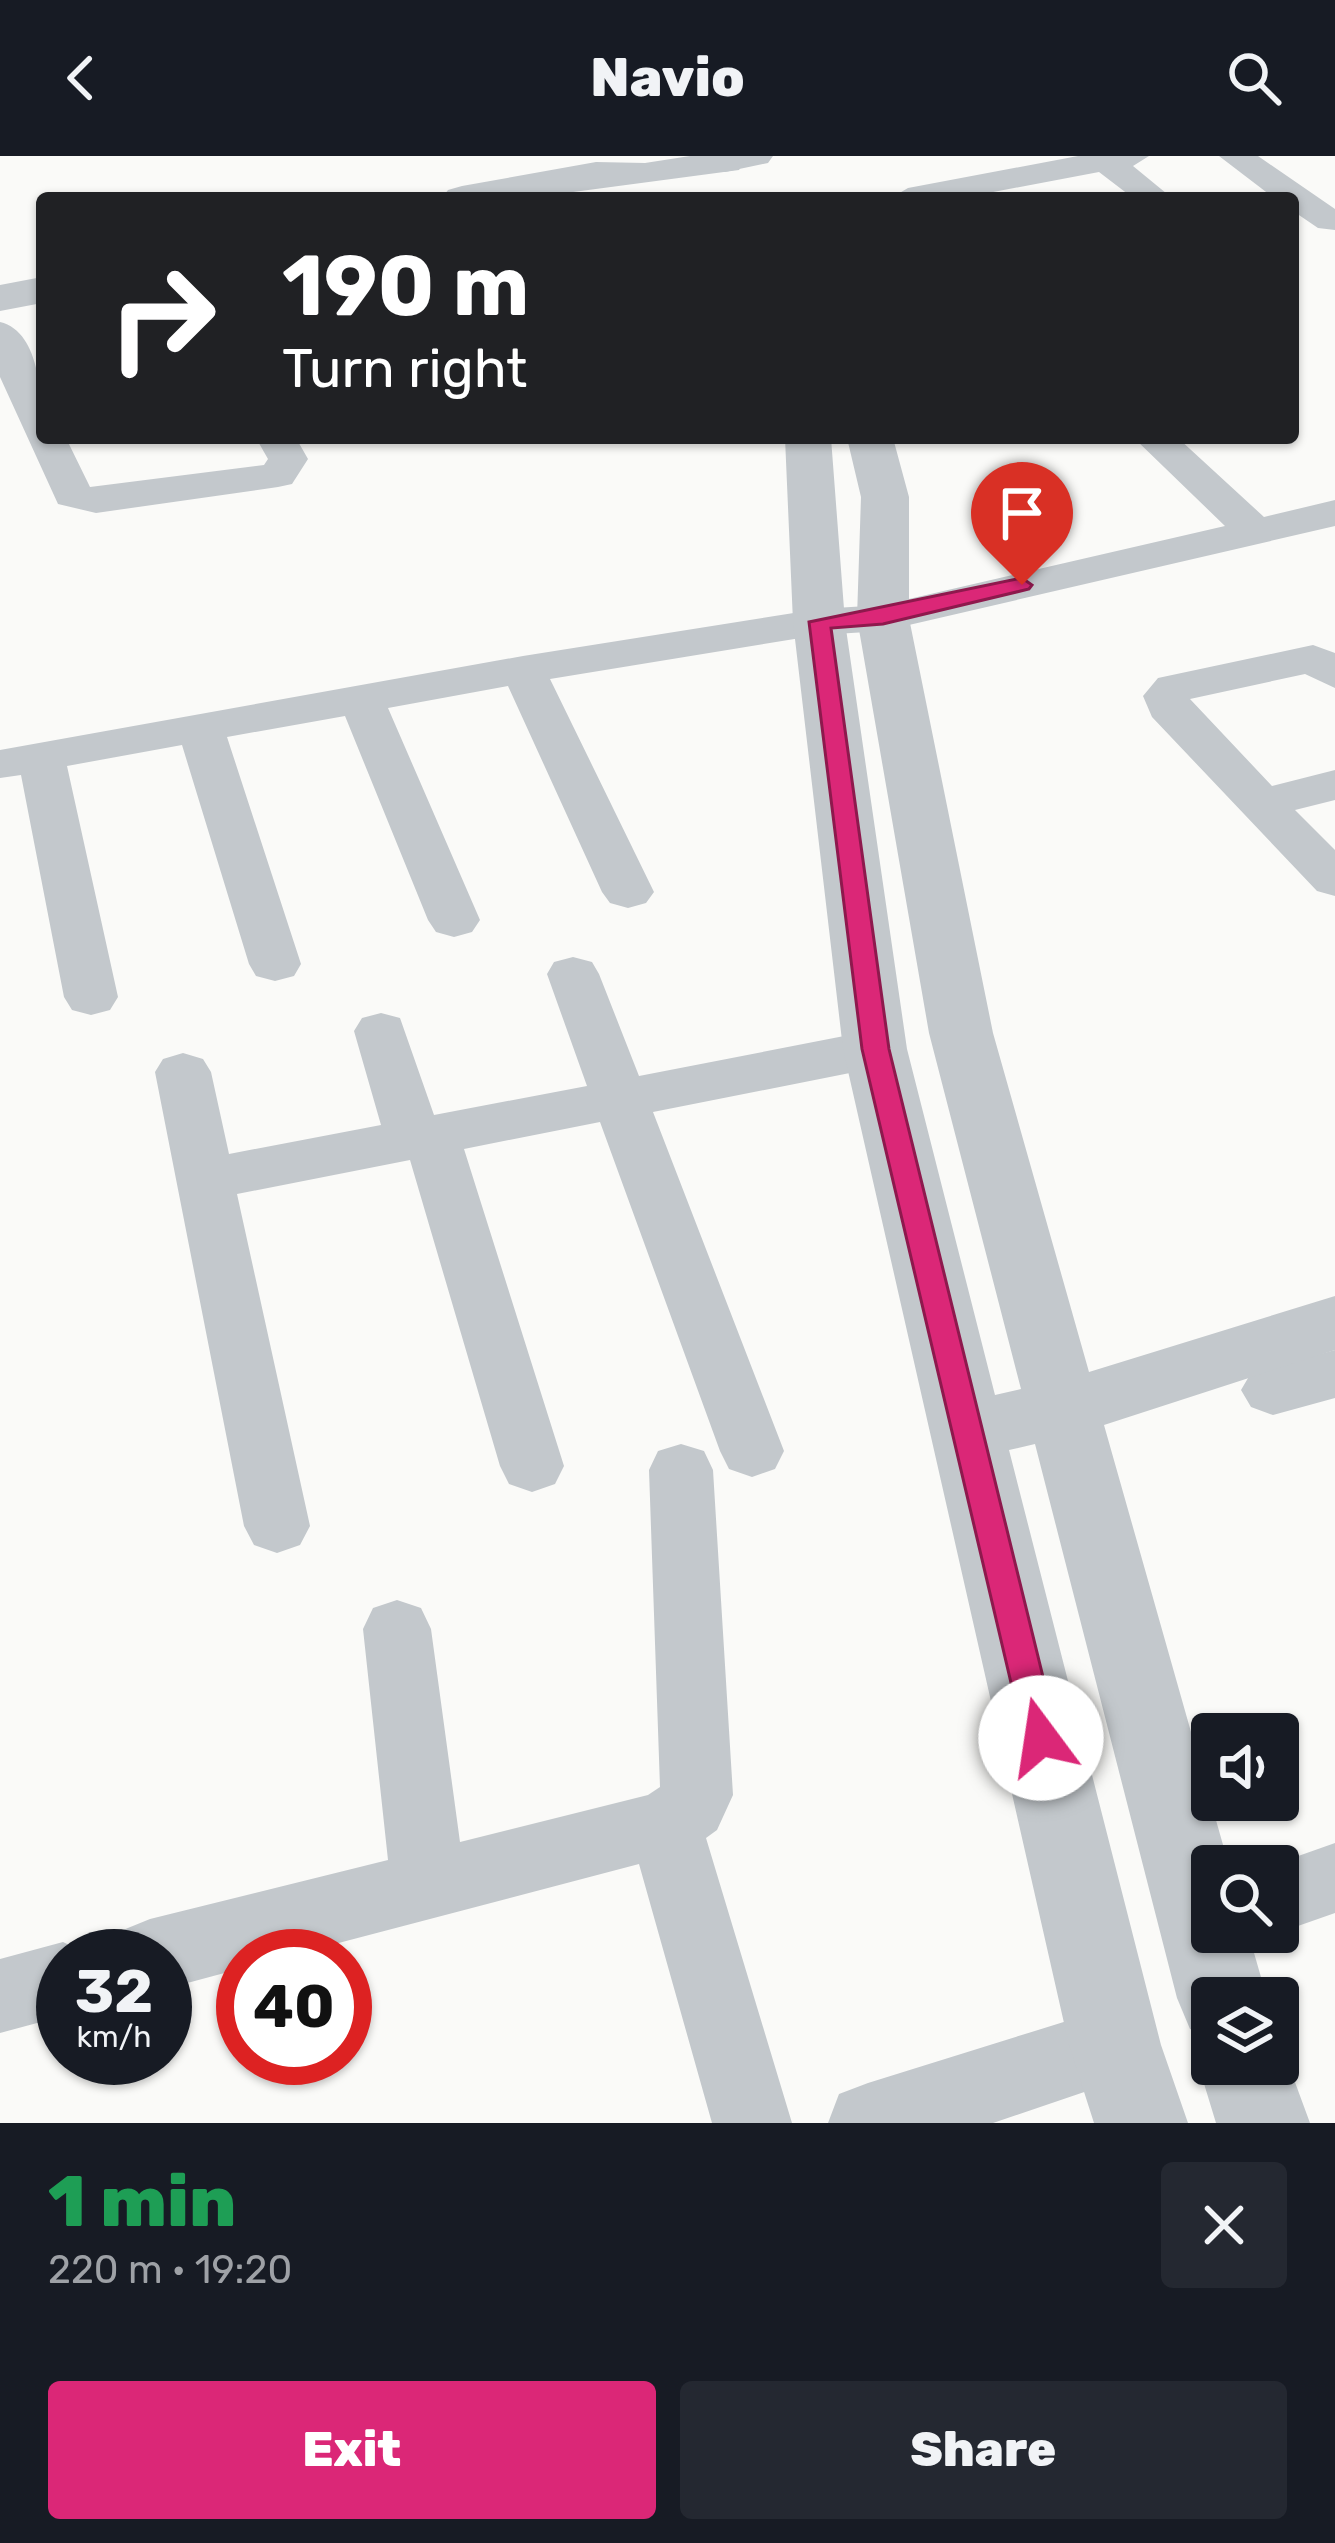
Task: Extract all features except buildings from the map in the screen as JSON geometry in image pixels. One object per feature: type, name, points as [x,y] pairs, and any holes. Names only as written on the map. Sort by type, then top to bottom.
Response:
[{"type":"street","points":[[1236,156],[1288,192]]},
{"type":"street","points":[[1005,190],[1119,158],[1150,192]]},
{"type":"street","points":[[496,192],[596,174],[645,175],[716,166],[743,192]]},
{"type":"street","points":[[610,192],[645,175]]},
{"type":"street","points":[[1299,200],[1330,221]]},
{"type":"street","points":[[0,280],[36,273]]},
{"type":"street","points":[[0,298],[36,291]]},
{"type":"street","points":[[20,373],[36,414]]},
{"type":"street","points":[[0,429],[20,373]]},
{"type":"street","points":[[49,444],[73,495],[96,501],[278,475],[288,459],[279,444]]},
{"type":"street","points":[[809,444],[851,620],[1060,1410],[1191,1862]]},
{"type":"street","points":[[872,444],[885,497],[851,620],[875,1049],[1115,2045],[1141,2123]]},
{"type":"street","points":[[1161,444],[1253,529]]},
{"type":"street","points":[[92,997],[21,760],[523,670],[851,620],[1335,513]]},
{"type":"street","points":[[1335,674],[1313,659],[1174,688],[1166,696],[1168,707],[1335,880]]},
{"type":"street","points":[[523,670],[628,892]]},
{"type":"street","points":[[361,699],[454,920]]},
{"type":"street","points":[[200,726],[275,964]]},
{"type":"street","points":[[1262,804],[1335,785]]},
{"type":"street","points":[[573,974],[752,1451]]},
{"type":"street","points":[[381,1031],[422,1137],[532,1466]]},
{"type":"street","points":[[204,1180],[875,1049]]},
{"type":"street","points":[[183,1072],[277,1526]]},
{"type":"street","points":[[967,1430],[1334,1338]]},
{"type":"street","points":[[1273,1390],[1334,1338]]},
{"type":"street","points":[[192,1945],[665,1824],[691,1807],[697,1795],[682,1470]]},
{"type":"street","points":[[397,1629],[428,1881]]},
{"type":"street","points":[[665,1824],[752,2123]]},
{"type":"street","points":[[1299,1891],[1335,1878]]},
{"type":"street","points":[[0,1996],[36,1986]]},
{"type":"street","points":[[868,2123],[1115,2045]]},
{"type":"street","points":[[1251,2085],[1264,2123]]},
{"type":"route","points":[[1022,585],[883,618],[819,622],[875,1049],[1041,1738]]}]
